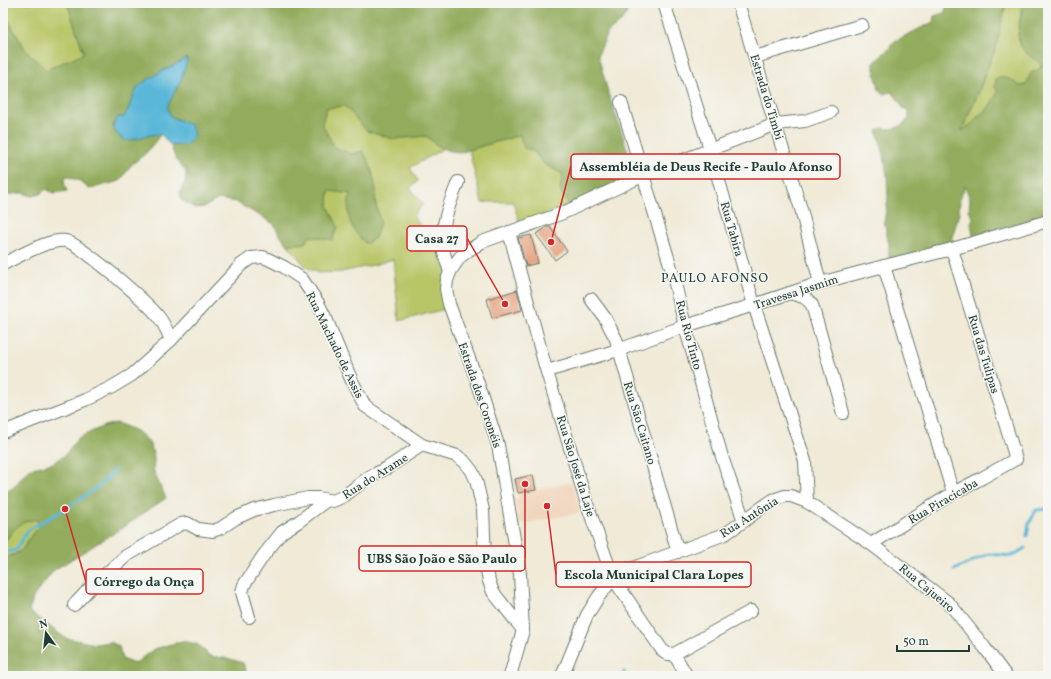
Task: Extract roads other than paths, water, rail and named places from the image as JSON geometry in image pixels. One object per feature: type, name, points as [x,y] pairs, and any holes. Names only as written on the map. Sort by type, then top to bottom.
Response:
[{"type":"street","name":"Rua Tabira","points":[[664,3],[710,149],[754,305],[805,461],[807,502]]},
{"type":"street","name":"Estrada do Timbi","points":[[738,3],[801,209],[820,283]]},
{"type":"street","points":[[755,57],[862,25]]},
{"type":"street","name":"Rua Rio Tinto","points":[[621,102],[642,176],[672,271],[685,326],[722,457],[744,522]]},
{"type":"street","points":[[449,276],[460,257],[482,242],[563,212],[642,176],[776,124],[805,121],[831,112]]},
{"type":"street","name":"Estrada dos Coronéis","points":[[458,182],[444,225],[442,239],[449,276],[446,289],[451,312],[479,386],[498,445],[520,574],[523,630],[510,676]]},
{"type":"street","name":"Travessa Jasmim","points":[[547,371],[618,350],[685,326],[820,283],[952,250],[1048,221]]},
{"type":"street","name":"Rua São José da Laje","points":[[509,232],[539,347],[586,500],[613,578],[662,650],[668,654],[674,654],[687,676]]},
{"type":"street","points":[[3,264],[49,243],[64,241],[70,243],[90,255],[153,309],[163,323],[171,340]]},
{"type":"street","name":"Rua das Tulipas","points":[[952,250],[1016,459]]},
{"type":"street","name":"Rua Machado de Assis","points":[[3,432],[85,400],[112,387],[132,375],[171,340],[241,265],[246,261],[257,257],[268,259],[294,273],[302,279],[309,289],[327,321],[351,379],[365,406],[422,445],[457,456],[464,461],[472,471],[476,480],[483,510],[485,559],[489,581],[493,592],[523,630]]},
{"type":"street","points":[[884,266],[953,493]]},
{"type":"street","points":[[790,293],[804,297],[812,305],[843,413]]},
{"type":"street","name":"Rua São Caitano","points":[[591,299],[605,318],[616,339],[678,552]]},
{"type":"street","name":"Rua do Arame","points":[[74,605],[126,556],[181,524],[187,523],[198,529],[213,531],[254,510],[308,498],[333,501],[344,496],[366,479],[392,465],[422,445]]},
{"type":"street","name":"Rua Piracicaba","points":[[871,544],[953,493],[1016,459]]},
{"type":"street","name":"Rua Antônia","points":[[562,676],[587,615],[613,578],[622,572],[725,534],[773,500],[785,496],[791,496],[807,502],[871,544]]},
{"type":"street","points":[[249,617],[242,592],[244,585],[263,556],[282,532],[327,500]]},
{"type":"street","name":"Rua Cajueiro","points":[[871,544],[949,603],[1006,676]]},
{"type":"street","points":[[674,654],[751,611]]},
{"type":"water","points":[[188,58],[181,80],[167,107],[171,117],[191,125],[194,135],[188,144],[171,146],[161,134],[125,141],[117,134],[113,126],[118,117],[124,117],[140,85]]},
{"type":"waterway","points":[[3,553],[16,550],[28,530],[65,509],[98,487],[115,470]]},
{"type":"waterway","points":[[1027,536],[1029,524],[1036,510],[1048,509]]},
{"type":"waterway","points":[[954,570],[988,554],[1012,556],[1025,548]]},
{"type":"place","name":"Assembléia de Deus Recife - Paulo Afonso","points":[[551,242]]},
{"type":"place","name":"Casa 27","points":[[505,304]]},
{"type":"place","name":"UBS São João e São Paulo","points":[[525,484]]},
{"type":"place","name":"Escola Municipal Clara Lopes","points":[[547,506]]},
{"type":"place","name":"Córrego da Onça","points":[[65,509]]},
{"type":"district","name":"PAULO AFONSO","points":[[715,277]]}]
